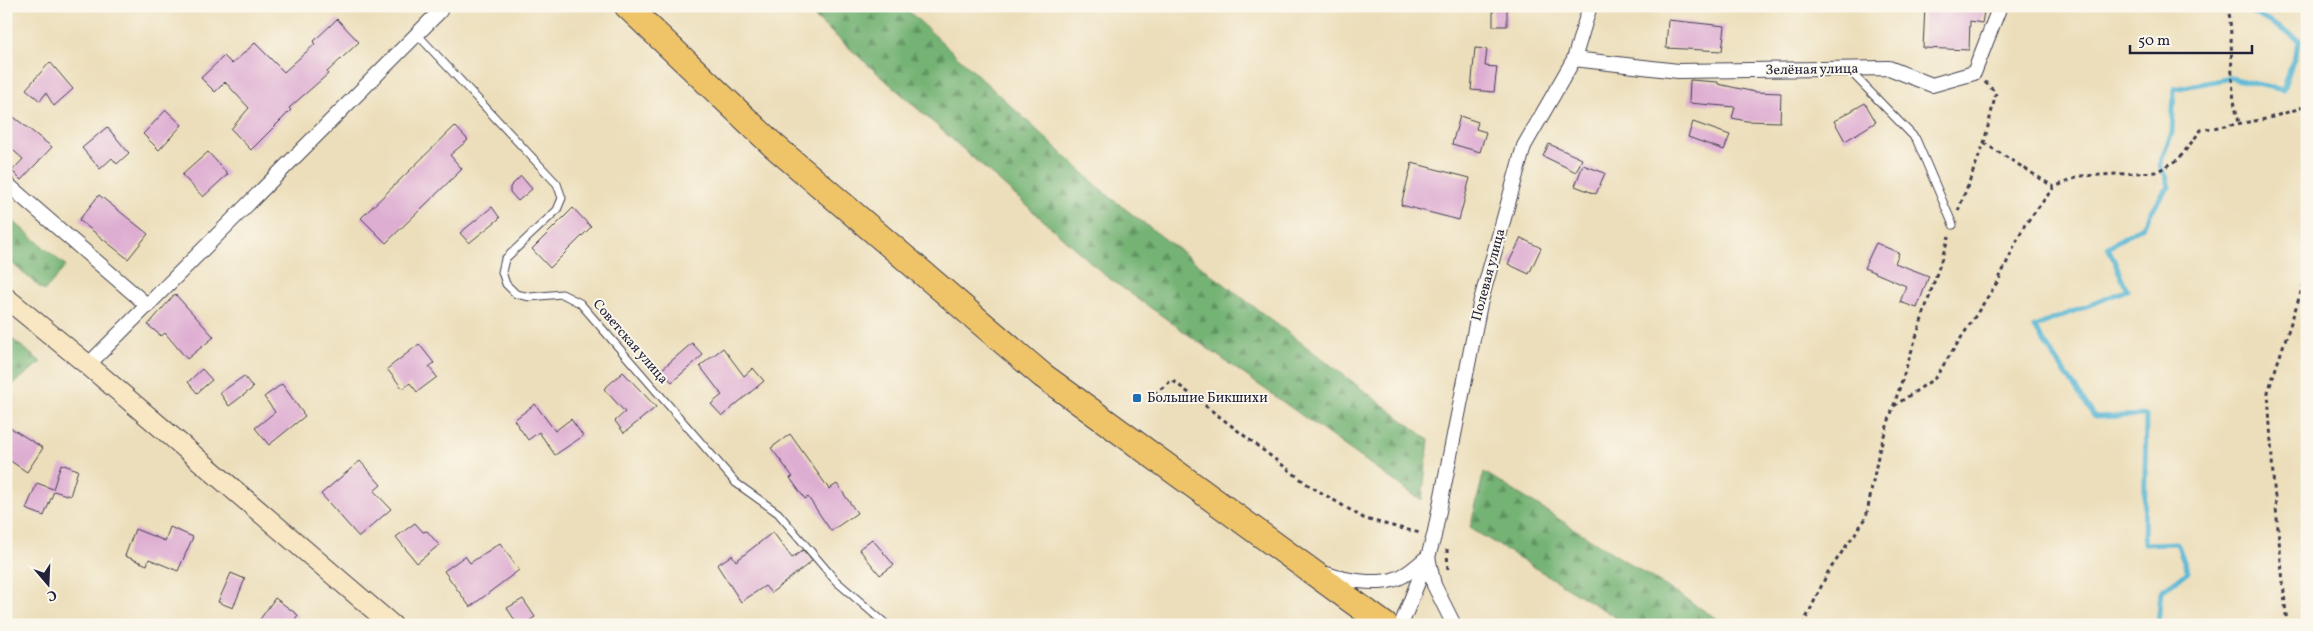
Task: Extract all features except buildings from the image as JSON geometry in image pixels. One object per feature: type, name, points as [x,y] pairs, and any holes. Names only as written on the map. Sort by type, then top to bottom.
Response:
[{"type":"highway","points":[[628,6],[774,144],[1042,375],[1384,625]]},
{"type":"street","name":"Полевая улица","points":[[1401,625],[1428,557],[1434,536],[1480,304],[1524,146],[1574,59],[1590,6]]},
{"type":"street","points":[[1974,73],[2000,6]]},
{"type":"street","points":[[88,365],[417,34],[438,9]]},
{"type":"street","name":"Зелёная улица","points":[[1574,59],[1678,71],[1889,68],[1932,85],[1974,73]]},
{"type":"street","points":[[6,183],[148,306]]},
{"type":"street","points":[[6,298],[88,365],[392,625]]},
{"type":"street","points":[[1301,565],[1345,580],[1392,581],[1409,573],[1428,557],[1434,585],[1454,625]]},
{"type":"lane","name":"Советская улица","points":[[417,34],[557,184],[562,198],[557,210],[505,259],[502,272],[506,284],[516,294],[530,297],[562,294],[580,303],[736,483],[778,513],[836,581],[887,625]]},
{"type":"lane","points":[[1849,69],[1916,139],[1953,225]]},
{"type":"path","points":[[2228,6],[2231,78],[2239,122]]},
{"type":"path","points":[[1803,625],[1828,572],[1866,518],[1879,451],[1893,406],[1953,225],[1984,143],[1996,93],[1974,73]]},
{"type":"path","points":[[1893,406],[1935,378],[1998,281],[2024,226],[2054,187],[2081,176],[2156,172],[2178,160],[2201,130],[2239,122],[2266,119],[2307,106]]},
{"type":"path","points":[[1984,143],[2054,187]]},
{"type":"path","points":[[2287,625],[2273,476],[2268,392],[2307,274]]},
{"type":"path","points":[[1148,399],[1172,380],[1307,484],[1364,519],[1434,536],[1446,546],[1449,583]]},
{"type":"green space","points":[[802,6],[903,6],[1107,195],[1429,440],[1422,501],[1106,276]]},
{"type":"green space","points":[[6,215],[66,266],[44,291],[6,258]]},
{"type":"green space","points":[[6,334],[41,362],[6,390]]},
{"type":"green space","points":[[1484,472],[1727,625],[1628,625],[1470,528]]},
{"type":"waterway","points":[[2158,625],[2161,591],[2188,572],[2177,543],[2144,544],[2146,415],[2095,417],[2034,327],[2127,290],[2108,247],[2143,226],[2161,196],[2169,187],[2166,176],[2159,165],[2172,133],[2174,89],[2231,78],[2283,90],[2300,40],[2242,6]]},
{"type":"place","name":"Большие Бикшихи","points":[[1137,398]]}]
